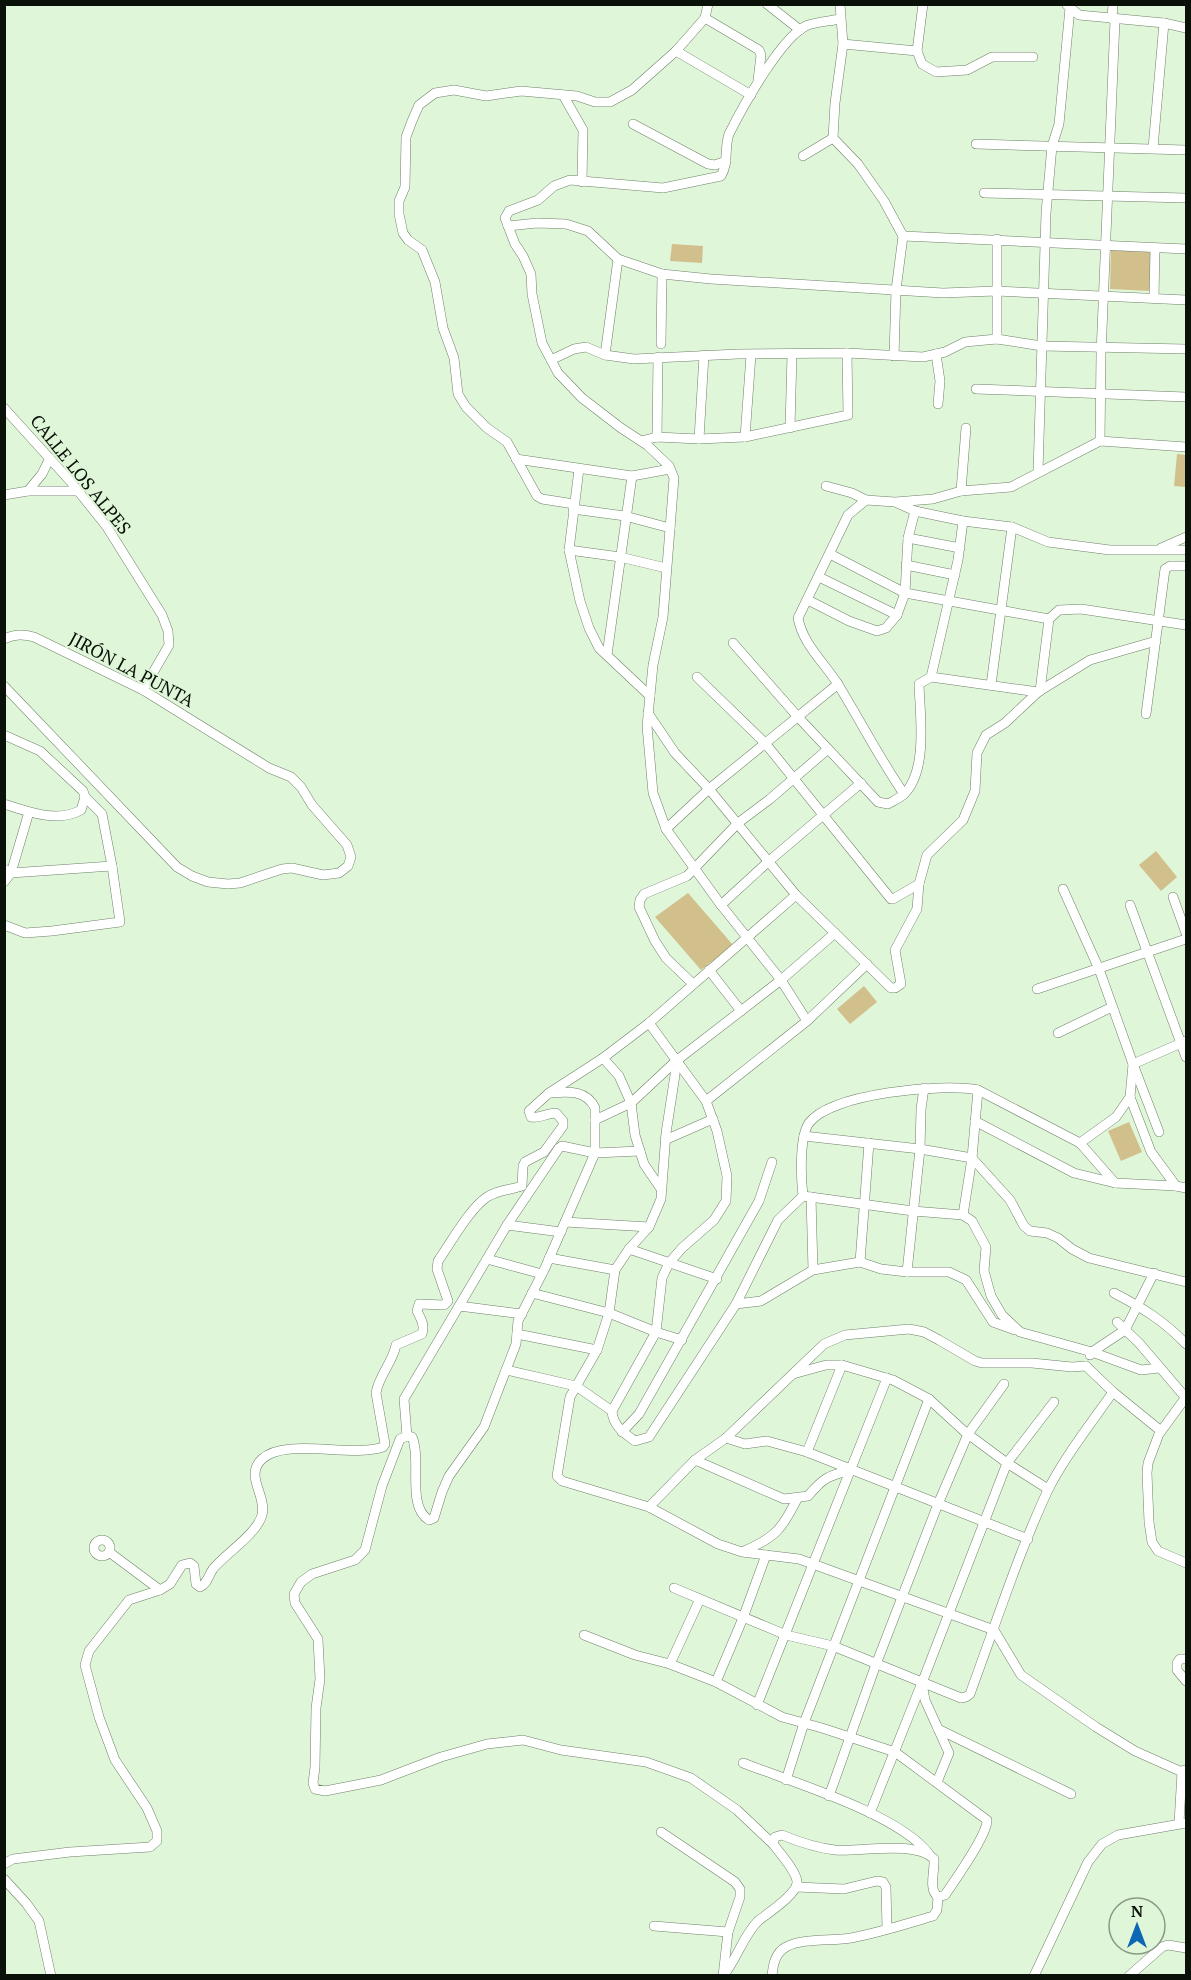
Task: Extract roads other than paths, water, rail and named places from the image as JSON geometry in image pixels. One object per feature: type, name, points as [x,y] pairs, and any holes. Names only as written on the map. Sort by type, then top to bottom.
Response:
[{"type":"street","points":[[670,528],[625,516],[542,500],[537,496],[507,442],[487,428],[466,407],[459,394],[454,358],[443,328],[435,282],[422,250],[408,240],[404,233],[399,214],[399,201],[405,187],[406,137],[419,105],[435,93],[454,90],[486,96],[521,92],[577,96],[595,102],[610,102],[632,90],[676,51],[705,18],[708,4]]},
{"type":"street","points":[[767,4],[800,30]]},
{"type":"street","points":[[840,4],[843,44],[833,138],[858,164],[884,201],[903,236],[896,290],[894,356]]},
{"type":"street","points":[[923,4],[917,51],[922,64],[936,72],[967,70],[992,57],[1033,57]]},
{"type":"street","points":[[1101,441],[1101,347],[1113,4]]},
{"type":"street","points":[[1068,6],[1079,15],[1164,23],[1186,28]]},
{"type":"street","points":[[1038,472],[1048,195],[1052,146],[1059,124],[1068,6]]},
{"type":"street","points":[[705,18],[759,50],[761,55],[758,82]]},
{"type":"street","points":[[807,1021],[781,980],[721,905],[666,829],[652,793],[647,726],[652,665],[663,617],[674,478],[670,469],[641,441],[582,398],[558,373],[542,343],[532,294],[531,274],[515,244],[505,218],[509,211],[538,200],[554,186],[570,180],[663,188],[721,176],[726,168],[726,142],[758,82],[792,36],[807,25],[840,19]]},
{"type":"street","points":[[1153,148],[1164,23]]},
{"type":"street","points":[[843,44],[917,51]]},
{"type":"street","points":[[676,51],[752,95]]},
{"type":"street","points":[[563,95],[583,130],[582,182]]},
{"type":"street","points":[[633,124],[708,164],[715,165],[726,161]]},
{"type":"street","points":[[803,156],[833,138]]},
{"type":"street","points":[[976,144],[1186,150]]},
{"type":"street","points":[[984,193],[1186,198]]},
{"type":"street","points":[[508,226],[537,223],[566,224],[588,231],[618,259],[662,274],[943,293],[996,291],[1186,300]]},
{"type":"street","points":[[903,236],[1186,249]]},
{"type":"street","points":[[996,339],[997,239]]},
{"type":"street","points":[[1154,298],[1155,248]]},
{"type":"street","points":[[605,355],[618,259]]},
{"type":"street","points":[[660,344],[662,274]]},
{"type":"street","points":[[551,360],[574,349],[586,347],[605,355],[634,359],[704,355],[848,353],[923,357],[945,352],[965,342],[996,339],[1042,346],[1186,349]]},
{"type":"street","points":[[641,441],[657,437],[699,439],[745,437],[848,415],[848,353]]},
{"type":"street","points":[[790,428],[792,354]]},
{"type":"street","points":[[936,354],[940,381],[938,404]]},
{"type":"street","points":[[699,439],[704,355]]},
{"type":"street","points":[[745,437],[751,355]]},
{"type":"street","points":[[657,437],[658,357]]},
{"type":"street","points":[[976,389],[1186,397]]},
{"type":"street","name":"CALLE LOS ALPES","points":[[4,408],[79,491],[107,527],[162,615],[168,631],[169,645],[143,690]]},
{"type":"street","points":[[961,491],[966,428]]},
{"type":"street","points":[[826,486],[852,492],[866,500],[895,502],[933,499],[961,491],[1011,487],[1101,441],[1186,447]]},
{"type":"street","points":[[28,491],[42,474],[50,458]]},
{"type":"street","points":[[516,459],[632,476],[670,469]]},
{"type":"street","points":[[579,469],[569,550],[573,573],[589,628],[599,648],[650,696]]},
{"type":"street","points":[[607,655],[632,476]]},
{"type":"street","points":[[4,495],[28,491],[79,491]]},
{"type":"street","points":[[866,500],[848,516],[798,618],[806,640],[838,684],[904,794]]},
{"type":"street","points":[[895,502],[915,511],[963,521],[1012,527],[1048,542],[1110,550],[1186,550]]},
{"type":"street","points":[[808,600],[849,621],[876,631],[886,628],[897,615],[905,593],[908,538],[915,511]]},
{"type":"street","points":[[931,677],[960,548],[963,521]]},
{"type":"street","points":[[991,686],[1012,527]]},
{"type":"street","points":[[1156,551],[1186,537]]},
{"type":"street","points":[[908,538],[960,548]]},
{"type":"street","points":[[569,550],[666,568]]},
{"type":"street","points":[[830,554],[905,593],[1049,619]]},
{"type":"street","points":[[906,565],[954,575]]},
{"type":"street","points":[[1146,714],[1165,569],[1170,566],[1186,566]]},
{"type":"street","points":[[819,578],[897,615]]},
{"type":"street","points":[[1039,692],[1049,619],[1059,610],[1081,609],[1186,625]]},
{"type":"street","name":"JIRÓN LA PUNTA","points":[[4,639],[11,635],[34,636],[143,690],[269,768],[291,777],[301,787],[312,805],[347,844],[351,857],[348,866],[339,873],[323,875],[292,868],[282,869],[240,883],[228,884],[208,882],[192,876],[177,867],[4,686]]},
{"type":"street","points":[[648,713],[675,753],[738,823],[796,895],[891,988],[895,988],[901,984],[895,950],[917,909],[919,884],[927,855],[963,820],[975,791],[977,753],[986,735],[1005,723],[1039,692],[1090,660],[1156,640]]},
{"type":"street","points":[[733,643],[798,717],[878,802],[888,804],[904,794],[913,782],[919,765],[919,684],[931,677],[1039,692]]},
{"type":"street","points":[[697,677],[765,743],[891,899],[919,884]]},
{"type":"street","points":[[666,829],[709,789],[838,684]]},
{"type":"street","points":[[4,735],[40,751],[83,791],[102,814],[120,922],[25,933],[4,925]]},
{"type":"street","points":[[693,984],[666,958],[655,941],[639,907],[644,894],[687,876],[738,823],[828,749]]},
{"type":"street","points":[[721,905],[768,861],[861,783]]},
{"type":"street","points":[[4,804],[29,812],[61,816],[74,814],[81,810],[86,796]]},
{"type":"street","points":[[4,882],[29,812]]},
{"type":"street","points":[[8,871],[112,866]]},
{"type":"street","points":[[1063,889],[1099,969],[1132,1064],[1159,1132]]},
{"type":"street","points":[[4,1864],[13,1859],[70,1852],[150,1847],[157,1841],[157,1831],[147,1808],[115,1760],[99,1717],[85,1665],[88,1651],[129,1600],[160,1590],[170,1584],[182,1565],[190,1563],[194,1566],[196,1584],[200,1587],[205,1585],[213,1569],[249,1534],[262,1515],[261,1500],[254,1477],[256,1468],[263,1457],[284,1449],[360,1450],[383,1447],[385,1444],[376,1393],[377,1386],[394,1354],[396,1345],[422,1334],[424,1328],[417,1311],[418,1304],[447,1304],[437,1264],[476,1206],[500,1191],[522,1186],[525,1162],[544,1152],[563,1126],[563,1121],[555,1113],[531,1118],[529,1111],[549,1093],[603,1058],[648,1023],[796,895]]},
{"type":"street","points":[[1173,897],[1186,933]]},
{"type":"street","points":[[1130,905],[1184,1042],[1186,1057]]},
{"type":"street","points":[[595,1120],[631,1103],[675,1061],[781,980],[835,933]]},
{"type":"street","points":[[1037,989],[1186,939]]},
{"type":"street","points":[[706,1101],[807,1021],[867,964]]},
{"type":"street","points":[[709,970],[741,1011]]},
{"type":"street","points":[[1058,1033],[1112,1007]]},
{"type":"street","points":[[648,1023],[706,1101],[717,1131],[727,1176],[726,1201],[714,1220],[682,1248],[669,1263],[662,1278],[656,1332],[612,1411],[612,1419],[622,1432],[635,1441],[649,1437],[736,1304],[778,1220],[807,1197],[963,1215],[972,1221],[986,1247],[984,1271],[991,1296],[1002,1315],[1020,1332]]},
{"type":"street","points":[[1132,1064],[1184,1042]]},
{"type":"street","points":[[603,1058],[619,1076],[631,1103],[634,1134],[644,1164],[661,1189]]},
{"type":"street","points":[[675,1061],[665,1140],[661,1199],[648,1227],[615,1270],[609,1313],[597,1350],[570,1397],[557,1476],[562,1481],[649,1507],[718,1544],[742,1552],[799,1558],[994,1630],[1021,1675],[1135,1751],[1185,1771],[1183,1823],[1118,1835],[1102,1844],[1088,1862],[1034,1976]]},
{"type":"street","points":[[1132,1064],[1130,1097],[1151,1152],[1176,1186]]},
{"type":"street","points":[[813,1270],[804,1136],[807,1125],[813,1118],[839,1103],[924,1088],[963,1087],[978,1090],[1080,1143],[1116,1183]]},
{"type":"street","points":[[907,1272],[924,1088]]},
{"type":"street","points":[[963,1215],[972,1158],[978,1090]]},
{"type":"street","points":[[549,1093],[568,1092],[589,1098],[595,1108],[595,1153],[542,1274],[518,1321],[516,1344],[484,1427],[449,1476],[434,1518],[429,1520],[425,1517],[416,1495],[416,1450],[412,1437],[407,1436],[400,1439],[382,1486],[365,1550],[355,1560],[312,1574],[301,1582],[294,1594],[295,1603],[318,1640],[320,1679],[316,1708],[313,1783],[315,1789],[325,1791],[381,1780],[464,1750],[487,1744],[523,1740],[561,1750],[646,1762],[691,1778],[737,1810],[773,1844],[798,1880],[790,1895],[751,1928],[732,1966],[723,1976]]},
{"type":"street","points":[[1080,1143],[1116,1117],[1130,1097]]},
{"type":"street","points":[[665,1140],[713,1119]]},
{"type":"street","points":[[975,1121],[1074,1173],[1116,1183],[1186,1188]]},
{"type":"street","points":[[804,1136],[920,1149],[972,1158],[1010,1200],[1024,1226],[1030,1231],[1047,1233],[1058,1238],[1089,1258],[1186,1282]]},
{"type":"street","points":[[860,1262],[869,1143]]},
{"type":"street","points":[[407,1436],[404,1399],[507,1225],[559,1148],[562,1146],[595,1153],[640,1150]]},
{"type":"street","points":[[622,1432],[639,1414],[717,1278],[759,1201],[772,1162]]},
{"type":"street","points":[[507,1225],[648,1227]]},
{"type":"street","points":[[629,1249],[717,1278]]},
{"type":"street","points":[[549,1258],[615,1270]]},
{"type":"street","points":[[487,1259],[542,1274]]},
{"type":"street","points":[[736,1304],[761,1301],[813,1270],[860,1262],[881,1269],[907,1272],[949,1272],[966,1280],[993,1322],[1092,1352],[1141,1370],[1159,1368]]},
{"type":"street","points":[[1086,1366],[1092,1352],[1125,1330],[1154,1273]]},
{"type":"street","points":[[532,1293],[609,1313],[682,1340]]},
{"type":"street","points":[[1114,1293],[1166,1324],[1186,1344]]},
{"type":"street","points":[[459,1306],[522,1314]]},
{"type":"street","points":[[1116,1322],[1159,1368],[1185,1401],[1161,1431],[1148,1468],[1150,1537],[1158,1551],[1186,1563]]},
{"type":"street","points":[[649,1507],[695,1460],[726,1438],[824,1344],[845,1335],[909,1329],[924,1332],[982,1363],[1086,1366],[1113,1392],[1161,1431]]},
{"type":"street","points":[[517,1334],[597,1350]]},
{"type":"street","points":[[790,1375],[826,1365],[842,1365],[887,1378],[929,1399],[968,1434],[1048,1490]]},
{"type":"street","points":[[807,1452],[842,1365]]},
{"type":"street","points":[[506,1370],[576,1386],[612,1411]]},
{"type":"street","points":[[757,1705],[887,1378]]},
{"type":"street","points":[[830,1796],[877,1662],[938,1504],[968,1434],[1004,1384]]},
{"type":"street","points":[[674,1588],[786,1635],[833,1646],[877,1662],[922,1683],[962,1698],[966,1697],[970,1694],[1048,1490],[1113,1392]]},
{"type":"street","points":[[786,1780],[804,1723],[929,1399]]},
{"type":"street","points":[[870,1813],[1007,1463],[1054,1402]]},
{"type":"street","points":[[726,1438],[745,1444],[768,1441],[807,1452],[1028,1539]]},
{"type":"street","points":[[695,1460],[784,1499],[808,1496],[818,1483],[830,1475],[852,1470]]},
{"type":"street","points":[[742,1552],[766,1541],[783,1525],[797,1499]]},
{"type":"street","points":[[109,1552],[160,1590]]},
{"type":"street","points":[[716,1682],[766,1555]]},
{"type":"street","points":[[670,1664],[700,1599]]},
{"type":"street","points":[[584,1635],[716,1682],[782,1717],[895,1752],[984,1816],[987,1820],[987,1827],[945,1895],[938,1897]]},
{"type":"street","points":[[1186,1659],[1180,1659],[1177,1663],[1177,1671],[1186,1682]]},
{"type":"street","points":[[922,1683],[925,1700],[949,1753],[937,1782]]},
{"type":"street","points":[[938,1729],[1071,1794]]},
{"type":"street","points":[[743,1763],[870,1813],[921,1843],[934,1859],[935,1871],[932,1886],[934,1894],[938,1897]]},
{"type":"street","points":[[661,1832],[735,1882],[740,1888],[740,1897],[728,1932],[723,1976]]},
{"type":"street","points":[[773,1844],[776,1837],[782,1835],[806,1844],[836,1850],[916,1849],[929,1854]]},
{"type":"street","points":[[4,1879],[39,1921],[51,1976]]},
{"type":"street","points":[[796,1887],[844,1889],[876,1881],[884,1882],[887,1929]]},
{"type":"street","points":[[772,1976],[777,1955],[786,1947],[850,1938],[933,1916],[937,1910],[938,1897]]},
{"type":"street","points":[[654,1926],[728,1932]]},
{"type":"street","points":[[1129,1976],[1162,1947],[1168,1945],[1186,1948]]}]
